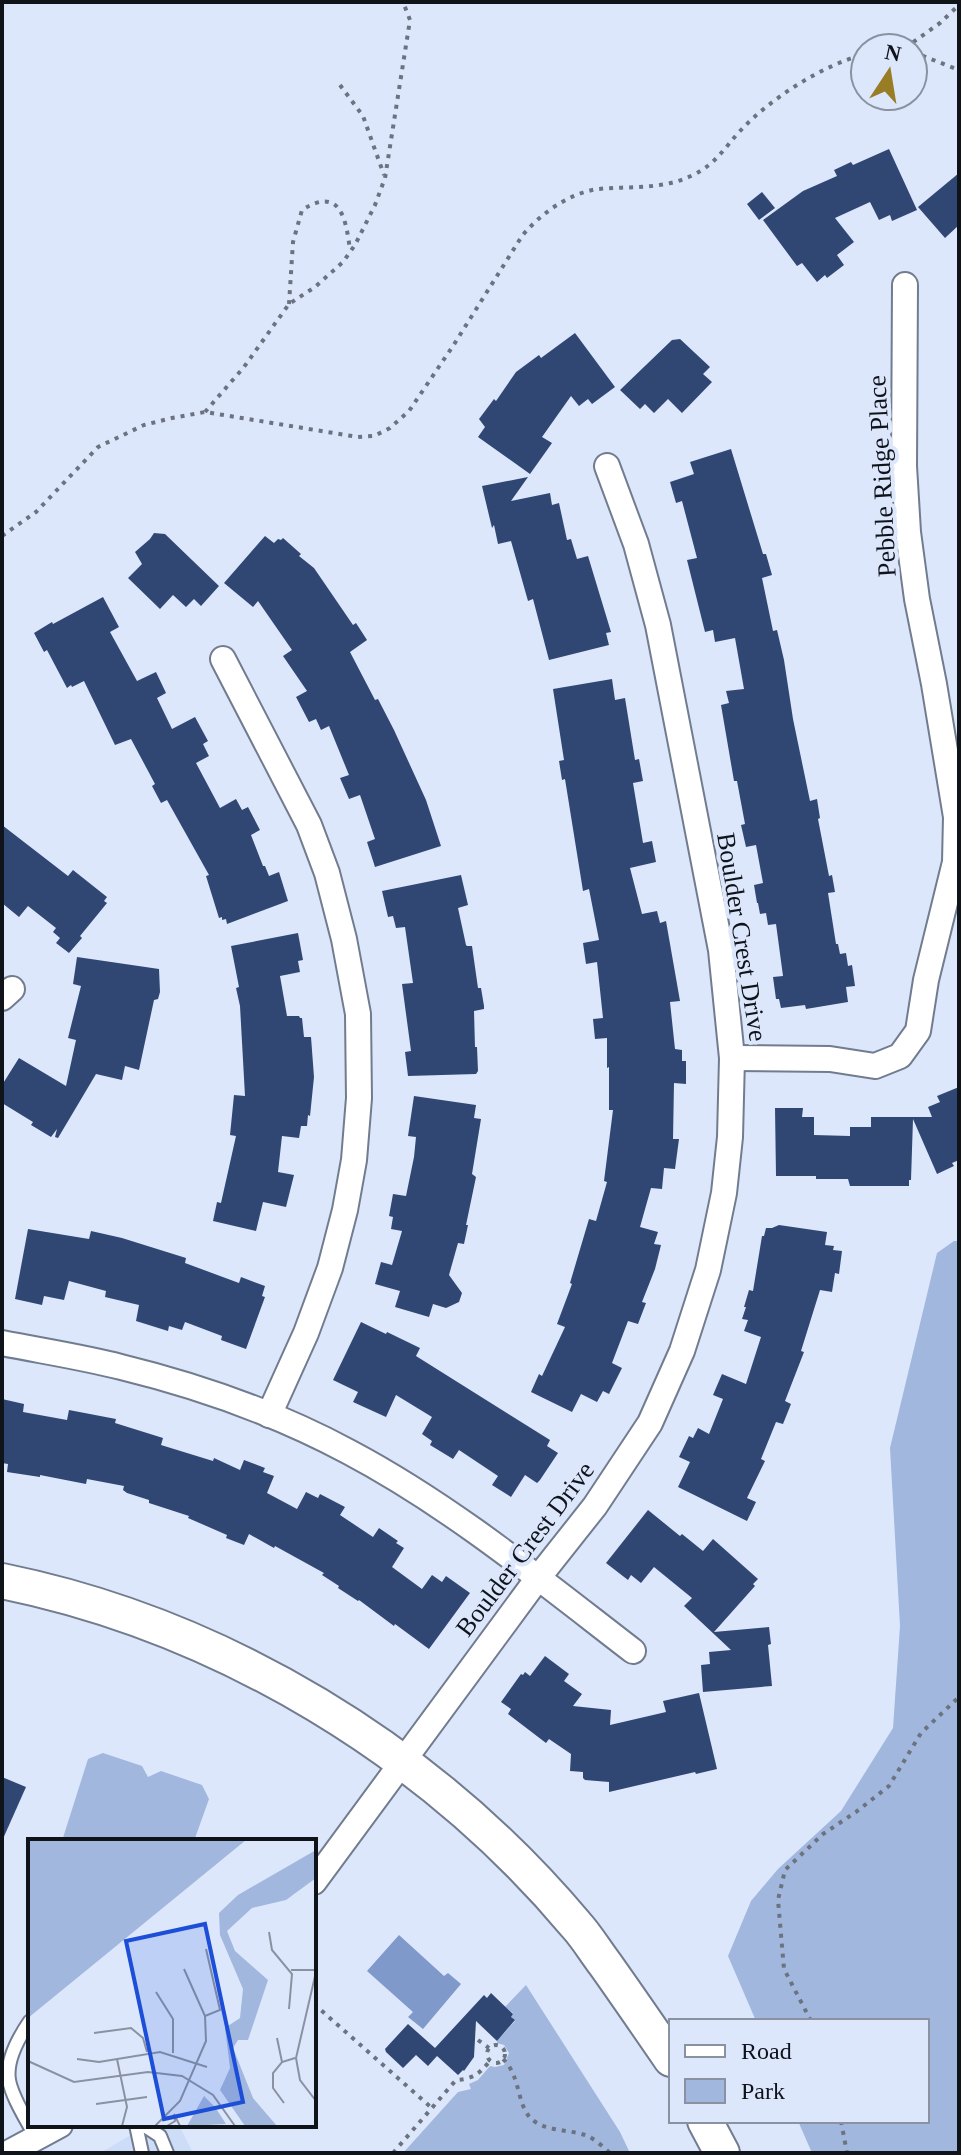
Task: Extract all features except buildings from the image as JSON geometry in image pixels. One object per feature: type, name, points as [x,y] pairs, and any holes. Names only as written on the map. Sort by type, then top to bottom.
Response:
[{"type":"street","name":"Pebble Ridge Place","points":[[732,1058],[830,1059],[875,1066],[900,1056],[918,1031],[926,980],[955,862],[956,817],[908,532],[904,466],[905,285]]},
{"type":"street","name":"Boulder Crest Drive","points":[[316,1879],[538,1578],[595,1506],[650,1423],[682,1351],[708,1270],[724,1193],[730,1137],[732,1058],[721,950],[658,625],[636,544],[607,466]]},
{"type":"street","points":[[223,659],[309,825],[327,873],[341,926],[358,1014],[359,1098],[354,1160],[345,1210],[330,1268],[306,1333],[269,1415]]},
{"type":"street","points":[[2,1343],[121,1367],[195,1388],[269,1415],[348,1452],[453,1515],[633,1651]]},
{"type":"street","points":[[2,1581],[44,1590],[153,1625],[242,1664],[313,1702],[402,1762],[467,1813],[517,1860],[577,1926],[669,2056]]},
{"type":"street","points":[[706,2123],[722,2153]]},
{"type":"street","points":[[8,2153],[56,2127]]},
{"type":"lane","points":[[28,2025],[11,2059],[9,2080],[28,2121]]},
{"type":"lane","points":[[31,2127],[36,2138]]},
{"type":"lane","points":[[136,2127],[142,2153]]},
{"type":"lane","points":[[146,2127],[160,2136],[167,2153]]},
{"type":"path","points":[[205,412],[244,367],[289,304],[315,287],[343,262],[375,205],[385,178],[410,20],[403,2]]},
{"type":"path","points":[[927,32],[959,5]]},
{"type":"path","points":[[929,58],[959,70]]},
{"type":"path","points":[[2,536],[36,512],[98,447],[144,425],[205,412],[358,437],[374,436],[390,428],[409,411],[532,223],[563,202],[594,190],[674,183],[695,174],[714,162],[742,129],[783,96],[849,59]]},
{"type":"path","points":[[340,85],[363,116],[385,178]]},
{"type":"path","points":[[289,304],[293,242],[302,210],[313,202],[329,202],[341,210],[346,220],[350,252]]},
{"type":"path","points":[[810,2019],[784,1969],[778,1900],[785,1870],[823,1834],[889,1786],[921,1733],[959,1697]]},
{"type":"path","points":[[316,2006],[433,2109]]},
{"type":"path","points":[[478,2040],[489,2048]]},
{"type":"path","points":[[494,2045],[503,2047],[503,2059],[497,2063],[490,2061],[487,2056],[489,2048],[494,2045]]},
{"type":"path","points":[[503,2059],[511,2066],[517,2080],[526,2114],[536,2123],[589,2136],[610,2153]]},
{"type":"path","points":[[393,2153],[456,2080],[471,2079],[490,2061]]},
{"type":"path","points":[[841,2123],[847,2153]]},
{"type":"shaded area","points":[[399,1935],[444,1976],[448,1973],[461,1984],[423,2029],[408,2017],[413,2012],[367,1971]]},
{"type":"shaded area","points":[[145,2127],[180,2127],[193,2153],[100,2153]]},
{"type":"green space","points":[[959,1241],[959,2153],[812,2153],[799,2123],[929,2123],[929,2019],[755,2019],[728,1956],[751,1901],[778,1869],[841,1811],[893,1728],[900,1626],[890,1448],[937,1253]]},
{"type":"green space","points":[[103,1753],[142,1766],[148,1777],[161,1771],[202,1785],[209,1799],[195,1839],[63,1839],[88,1759]]},
{"type":"green space","points":[[526,1985],[620,2132],[630,2153],[403,2153],[458,2092],[471,2089],[469,2084],[478,2080],[490,2066],[504,2065],[509,2053],[497,2041],[515,2021],[511,2017],[513,2013],[505,2007]]}]
